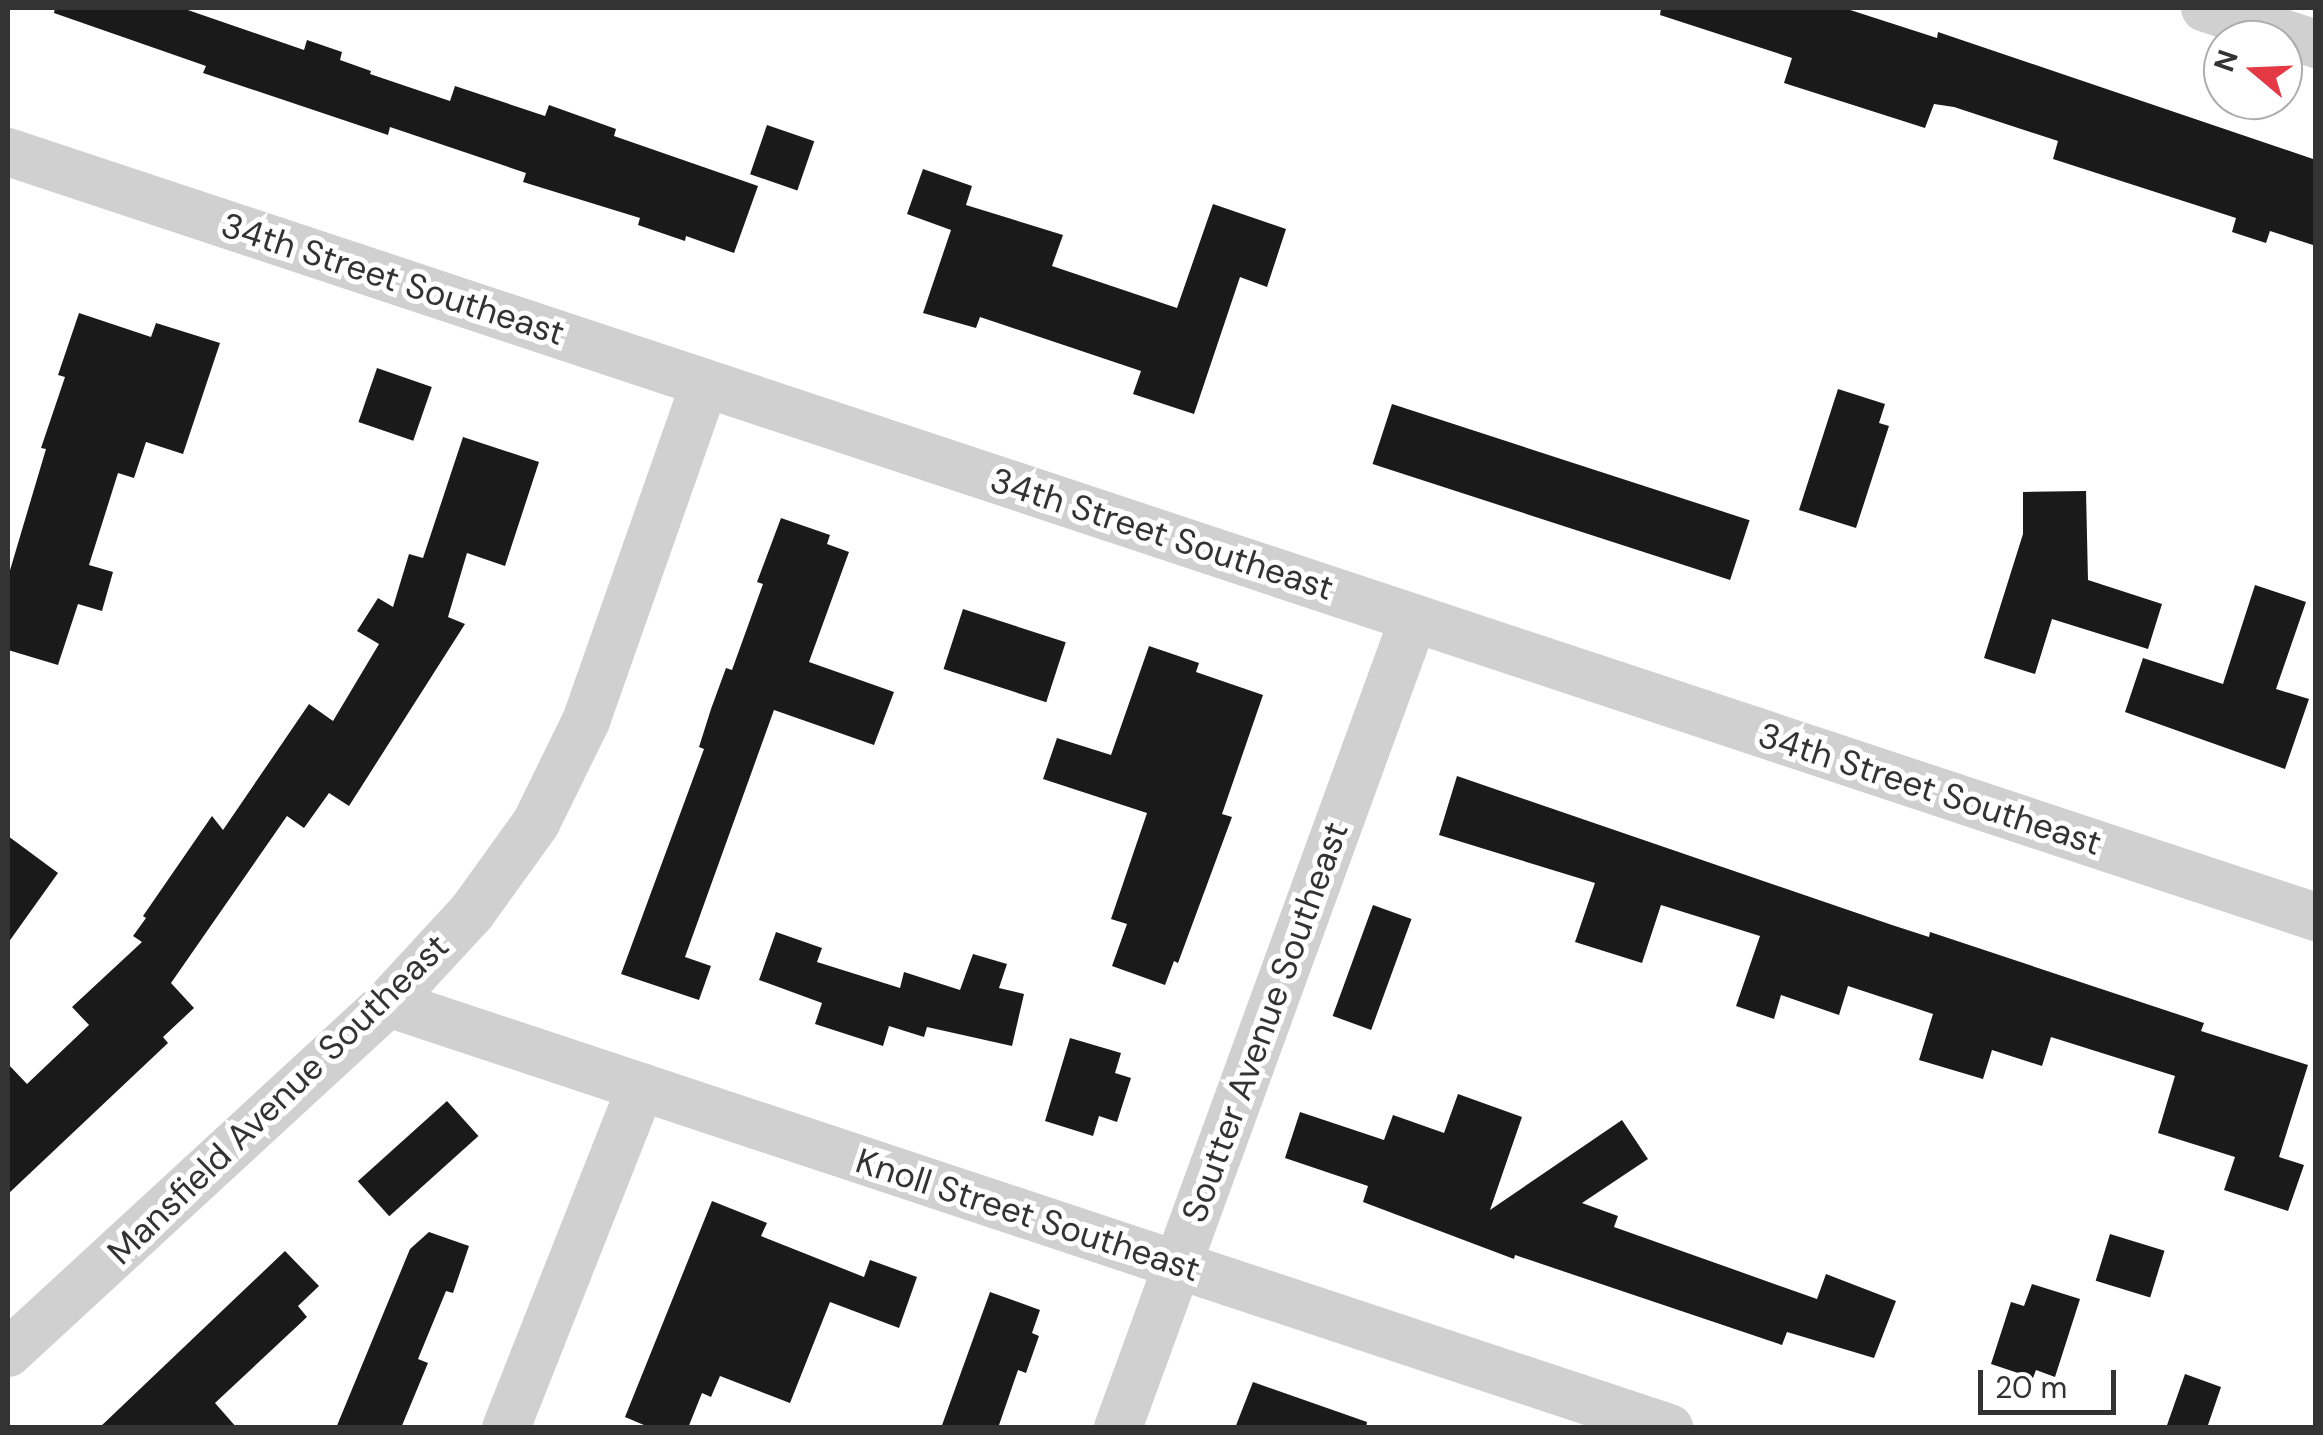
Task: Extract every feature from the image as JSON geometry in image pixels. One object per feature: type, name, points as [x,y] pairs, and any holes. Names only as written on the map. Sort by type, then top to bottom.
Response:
[{"type":"street","points":[[2204,8],[2316,44]]},
{"type":"street","name":"34th Street Southeast","points":[[8,152],[2316,916]]},
{"type":"street","name":"Mansfield Avenue Southeast","points":[[8,1353],[388,1003],[472,912],[536,823],[586,720],[705,383]]},
{"type":"street","name":"Soutter Avenue Southeast","points":[[1118,1428],[1414,618]]},
{"type":"street","name":"Knoll Street Southeast","points":[[388,1003],[1668,1428]]},
{"type":"street","points":[[506,1428],[642,1087]]},
{"type":"building","points":[[55,8],[182,8],[304,50],[307,40],[342,52],[340,60],[371,71],[370,74],[450,101],[455,86],[545,116],[549,105],[616,129],[614,136],[758,186],[734,253],[686,236],[685,241],[638,225],[640,218],[523,182],[526,173],[390,127],[388,135],[203,73],[206,66],[54,13]]},
{"type":"building","points":[[1661,8],[1844,8],[1937,38],[1938,32],[2316,160],[2316,246],[2270,231],[2266,243],[2232,232],[2236,218],[2053,159],[2058,141],[1954,107],[1934,104],[1925,128],[1784,83],[1792,58],[1660,15]]},
{"type":"building","points":[[767,125],[814,141],[797,190],[750,174]]},
{"type":"building","points":[[923,169],[972,186],[966,205],[1063,235],[1052,266],[1177,308],[1213,204],[1286,229],[1267,287],[1240,277],[1194,414],[1133,394],[1141,371],[980,317],[976,328],[923,313],[951,230],[907,214]]},
{"type":"building","points":[[79,313],[151,337],[156,323],[220,343],[183,454],[146,442],[134,478],[118,473],[89,565],[113,572],[102,611],[78,604],[58,665],[8,650],[8,577],[46,449],[41,448],[65,377],[58,375]]},
{"type":"building","points":[[377,368],[432,387],[413,441],[358,422]]},
{"type":"building","points":[[1838,389],[1885,404],[1879,423],[1889,426],[1856,528],[1799,510]]},
{"type":"building","points":[[1392,404],[1750,520],[1730,580],[1373,464]]},
{"type":"building","points":[[463,437],[539,462],[505,566],[467,553],[448,617],[465,624],[349,806],[329,793],[304,828],[287,816],[171,983],[194,1008],[163,1037],[168,1043],[8,1194],[8,1064],[27,1084],[89,1025],[72,1007],[142,942],[133,936],[146,918],[143,916],[212,816],[223,830],[309,704],[333,721],[379,644],[357,631],[378,598],[393,607],[409,554],[423,558]]},
{"type":"building","points":[[2086,491],[2088,580],[2162,604],[2148,649],[2052,619],[2035,674],[1984,658],[2023,534],[2023,492]]},
{"type":"building","points":[[781,518],[830,535],[827,544],[849,552],[809,662],[894,692],[874,745],[774,710],[685,957],[711,966],[699,1000],[621,974],[704,749],[699,747],[711,709],[726,668],[732,670],[763,584],[757,582]]},
{"type":"building","points":[[2255,585],[2306,602],[2276,689],[2309,699],[2285,769],[2125,712],[2143,658],[2223,684]]},
{"type":"building","points":[[963,609],[1066,642],[1046,702],[944,669]]},
{"type":"building","points":[[1149,646],[1199,663],[1196,672],[1263,695],[1222,814],[1232,817],[1178,963],[1174,961],[1165,985],[1112,966],[1127,924],[1111,919],[1147,813],[1043,779],[1057,738],[1111,755]]},
{"type":"building","points":[[1457,776],[1892,925],[1929,937],[1930,932],[2204,1023],[2201,1031],[2308,1065],[2279,1157],[2304,1165],[2288,1211],[2224,1190],[2235,1157],[2158,1133],[2175,1076],[2051,1037],[2042,1066],[1992,1050],[1983,1079],[1919,1060],[1933,1014],[1848,986],[1839,1015],[1781,995],[1774,1019],[1736,1006],[1760,936],[1661,905],[1642,963],[1575,942],[1595,883],[1439,835]]},
{"type":"building","points":[[8,836],[58,873],[8,943]]},
{"type":"building","points":[[1373,905],[1412,919],[1371,1030],[1333,1016]]},
{"type":"building","points":[[776,932],[822,948],[817,962],[900,988],[904,972],[960,990],[973,954],[1007,964],[999,988],[1024,994],[1012,1046],[927,1027],[924,1037],[889,1026],[883,1046],[815,1024],[822,1003],[759,980]]},
{"type":"building","points":[[1070,1038],[1121,1053],[1115,1073],[1131,1078],[1117,1122],[1099,1116],[1093,1136],[1045,1121]]},
{"type":"building","points":[[1458,1094],[1522,1117],[1490,1210],[1622,1120],[1648,1159],[1582,1203],[1618,1216],[1614,1227],[1817,1299],[1826,1274],[1896,1301],[1874,1358],[1787,1332],[1782,1345],[1515,1255],[1514,1259],[1363,1202],[1368,1186],[1285,1158],[1300,1112],[1384,1140],[1393,1115],[1444,1133]]},
{"type":"building","points":[[447,1101],[478,1136],[389,1216],[358,1181]]},
{"type":"building","points":[[712,1201],[767,1223],[761,1236],[864,1277],[870,1260],[917,1277],[899,1328],[830,1302],[790,1403],[720,1376],[711,1397],[702,1393],[688,1428],[651,1428],[625,1417]]},
{"type":"building","points":[[429,1232],[469,1246],[453,1293],[446,1291],[418,1359],[428,1363],[401,1428],[336,1428],[410,1249]]},
{"type":"building","points":[[2110,1234],[2165,1251],[2150,1298],[2096,1281]]},
{"type":"building","points":[[285,1251],[319,1286],[298,1306],[307,1317],[215,1403],[237,1428],[99,1428]]},
{"type":"building","points":[[2032,1284],[2080,1299],[2055,1377],[2036,1370],[2033,1378],[1991,1364],[2011,1302],[2024,1306]]},
{"type":"building","points":[[990,1292],[1040,1310],[1032,1333],[1039,1336],[1026,1373],[1018,1370],[998,1428],[941,1428]]},
{"type":"building","points":[[2185,1374],[2221,1387],[2207,1428],[2166,1428]]},
{"type":"building","points":[[1253,1382],[1367,1422],[1366,1428],[1235,1428]]}]
